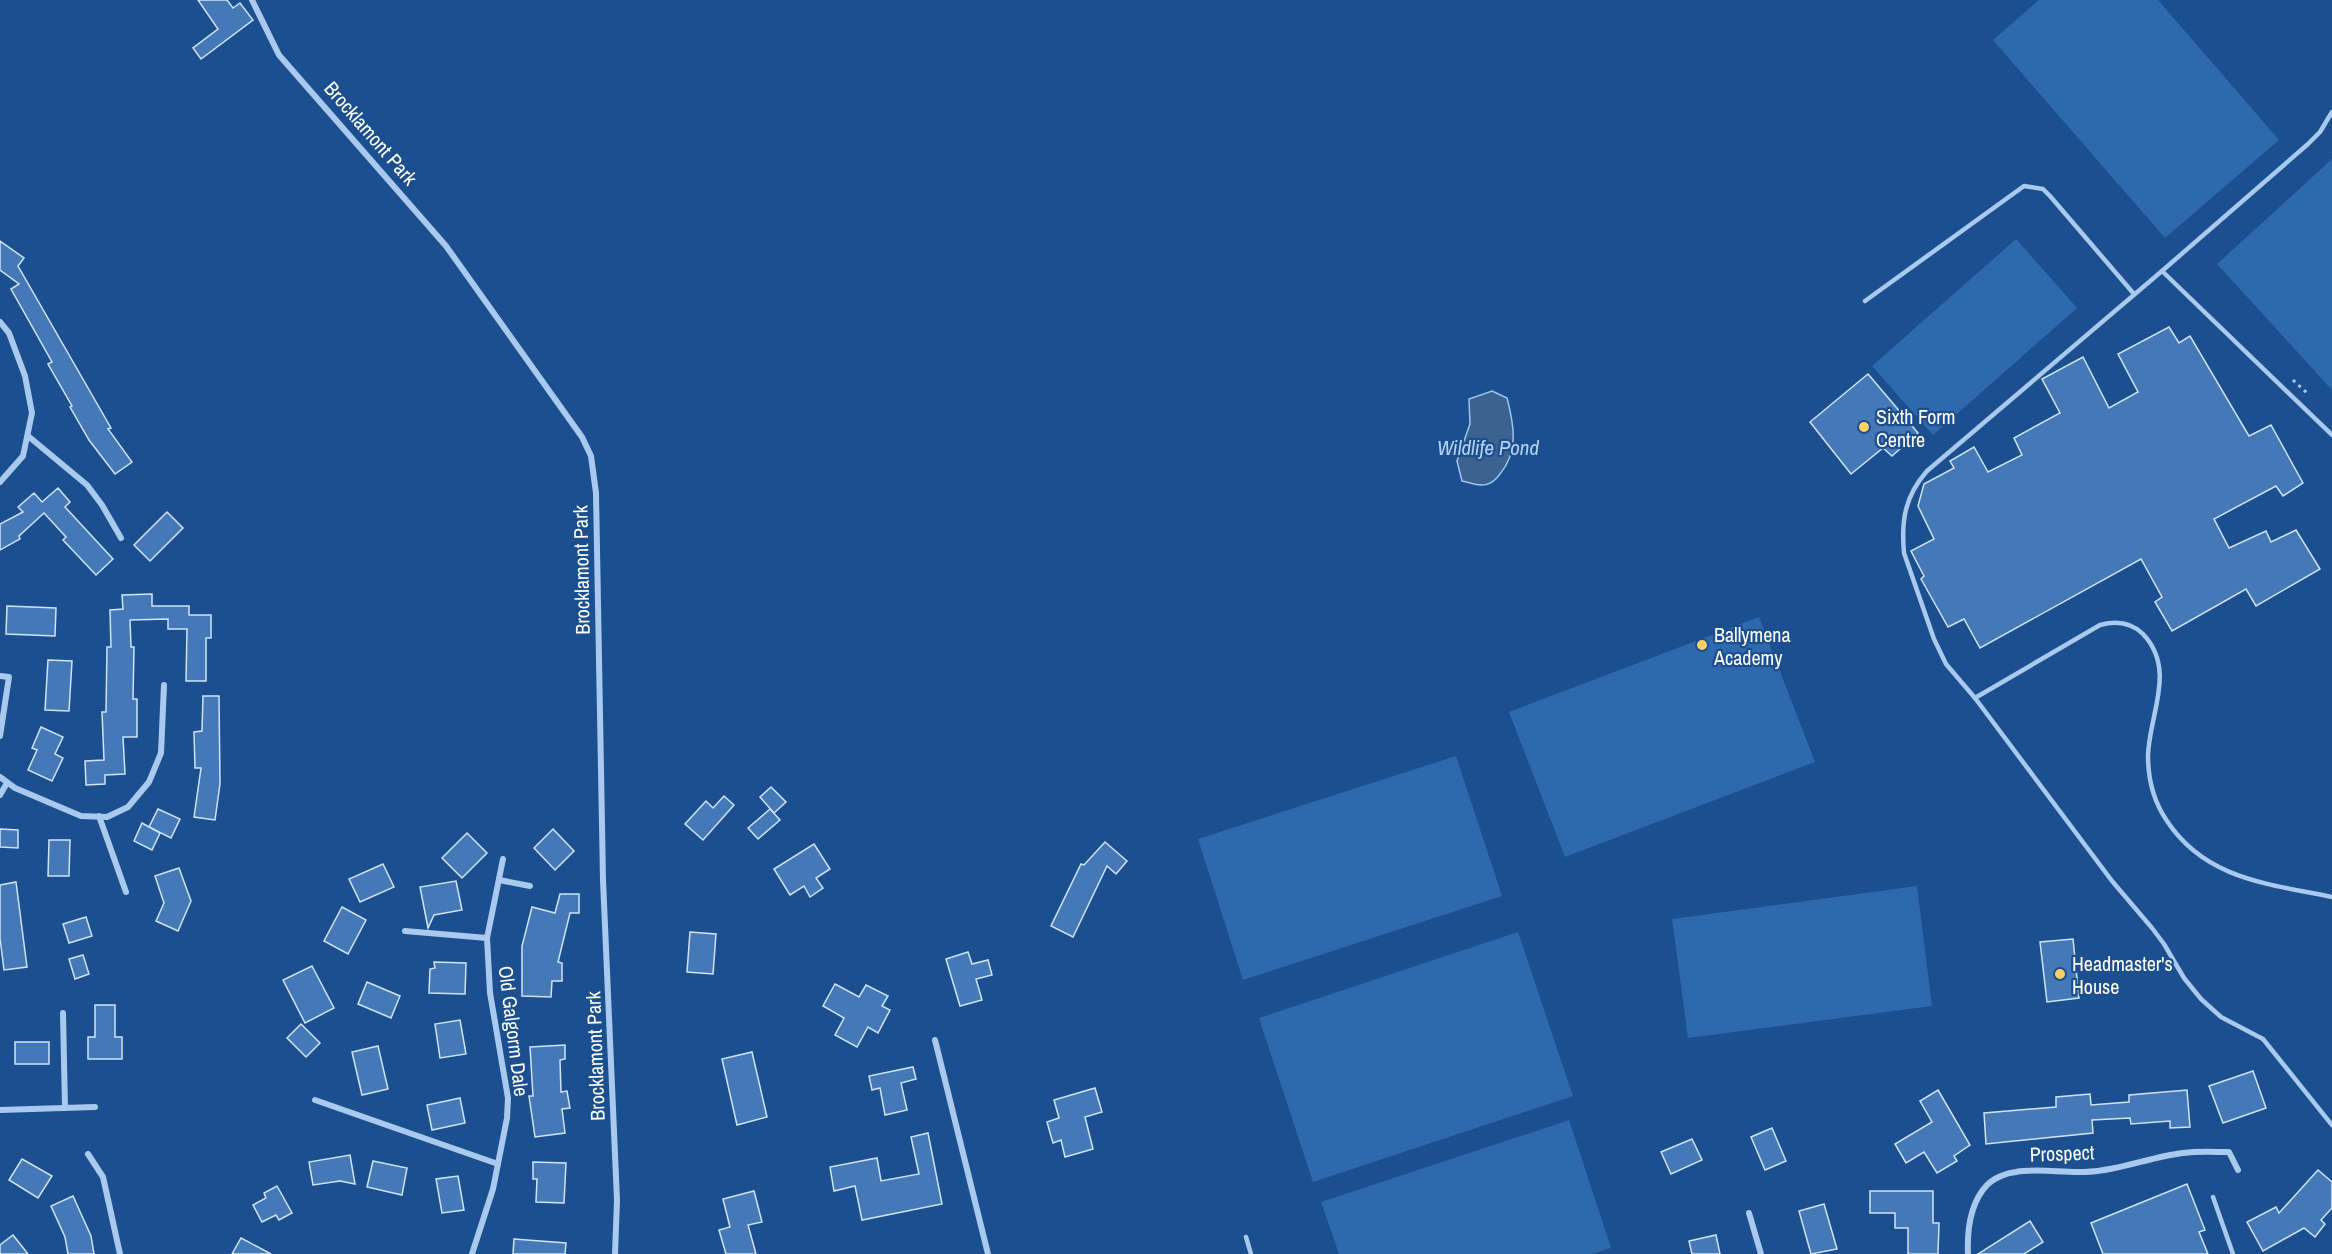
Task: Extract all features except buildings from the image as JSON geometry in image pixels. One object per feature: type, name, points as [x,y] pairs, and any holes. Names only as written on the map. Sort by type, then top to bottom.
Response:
[{"type":"street","name":"Brocklamont Park","points":[[252,0],[279,55],[446,246],[582,437],[591,456],[596,493],[603,880],[617,1200],[615,1254]]},
{"type":"street","points":[[0,322],[9,333],[25,376],[32,413],[23,456],[0,482]]},
{"type":"street","points":[[28,436],[87,485],[102,505],[121,538]]},
{"type":"street","points":[[0,676],[9,677],[0,736]]},
{"type":"street","points":[[0,777],[7,783],[81,816],[107,817],[128,807],[149,782],[161,753],[164,685]]},
{"type":"street","points":[[0,795],[7,783]]},
{"type":"street","points":[[99,816],[126,892]]},
{"type":"street","name":"Old Galgorm Dale","points":[[472,1254],[493,1189],[507,1118],[508,1098],[490,993],[487,938],[503,859]]},
{"type":"street","points":[[500,880],[530,886]]},
{"type":"street","points":[[405,931],[487,938]]},
{"type":"street","points":[[63,1012],[65,1108]]},
{"type":"street","points":[[935,1040],[988,1254]]},
{"type":"street","points":[[315,1100],[498,1164]]},
{"type":"street","points":[[0,1110],[95,1107]]},
{"type":"street","name":"Prospect","points":[[1968,1254],[1968,1230],[1971,1214],[1978,1198],[1987,1185],[2013,1172],[2031,1170],[2086,1172],[2184,1153],[2229,1152],[2238,1170]]},
{"type":"street","points":[[88,1154],[103,1177],[120,1254]]},
{"type":"street","points":[[1749,1213],[1761,1254]]},
{"type":"lane","points":[[2332,112],[2320,132],[2308,144],[1927,471],[1914,486],[1903,527],[1904,553],[1939,652],[1951,670],[1975,698],[2112,881],[2164,944],[2195,992],[2221,1017],[2263,1039],[2332,1125]]},
{"type":"lane","points":[[1864,301],[2024,186],[2043,189],[2134,294]]},
{"type":"lane","points":[[2162,271],[2332,435]]},
{"type":"lane","points":[[1975,698],[2100,625],[2121,623],[2135,627],[2154,648],[2160,670],[2160,692],[2148,756],[2151,782],[2156,799],[2167,821],[2184,842],[2223,871],[2244,879],[2332,897]]},
{"type":"lane","points":[[2213,1197],[2234,1254]]},
{"type":"lane","points":[[1246,1237],[1251,1254]]},
{"type":"shaded area","points":[[2039,0],[2158,0],[2279,140],[2165,238],[1993,40]]},
{"type":"shaded area","points":[[2332,159],[2332,390],[2217,264]]},
{"type":"shaded area","points":[[2016,239],[2077,308],[1933,435],[1872,366]]},
{"type":"shaded area","points":[[1759,617],[1815,762],[1565,857],[1509,712]]},
{"type":"shaded area","points":[[1456,756],[1502,896],[1243,980],[1198,839]]},
{"type":"shaded area","points":[[1917,886],[1932,1006],[1688,1038],[1672,919]]},
{"type":"shaded area","points":[[1518,932],[1573,1096],[1313,1182],[1259,1018]]},
{"type":"shaded area","points":[[1569,1120],[1611,1248],[1592,1254],[1339,1254],[1321,1202]]},
{"type":"water","name":"Wildlife Pond","points":[[1492,391],[1507,398],[1512,418],[1512,447],[1506,465],[1494,481],[1479,485],[1462,481],[1457,461],[1470,424],[1469,399]]},
{"type":"place","name":"Sixth Form Centre","points":[[1864,427]]},
{"type":"place","name":"Ballymena Academy","points":[[1702,645]]},
{"type":"place","name":"Headmaster's House","points":[[2060,974]]}]
